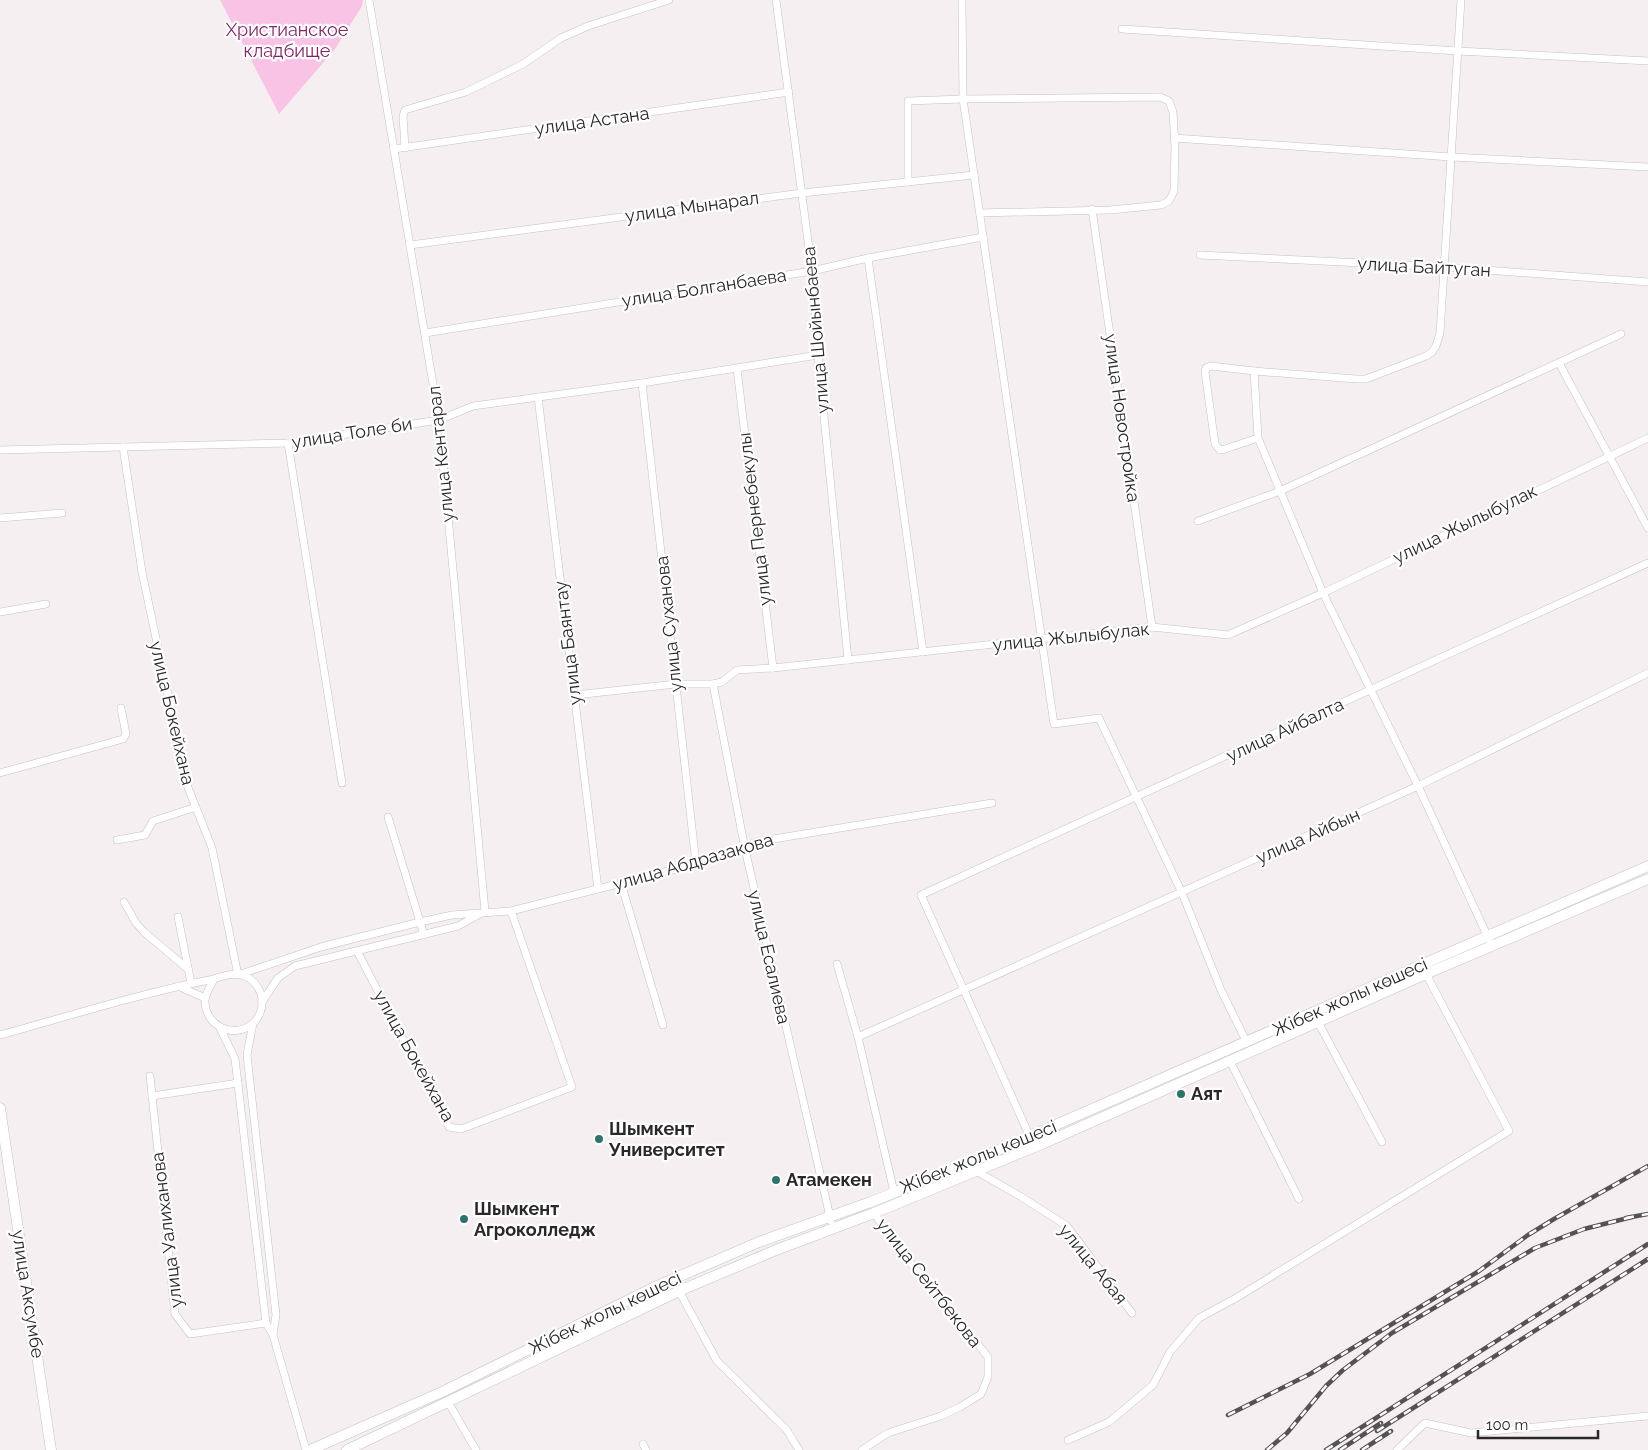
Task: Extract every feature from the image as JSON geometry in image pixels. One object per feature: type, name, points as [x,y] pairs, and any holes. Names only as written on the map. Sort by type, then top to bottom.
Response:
[{"type":"main road","name":"Жібек жолы көшесі","points":[[347,1450],[679,1291],[776,1250],[976,1172],[1230,1061],[1426,974],[1490,941],[1648,866]]},
{"type":"main road","name":"Жібек жолы көшесі","points":[[310,1450],[442,1392],[657,1286],[759,1242],[964,1165],[1490,941],[1648,880]]},
{"type":"main road","name":"улица Аксумбе","points":[[0,1108],[52,1450]]},
{"type":"street","name":"улица Кентарал","points":[[369,0],[439,420],[485,912]]},
{"type":"street","points":[[405,148],[403,116],[405,110],[466,92],[523,64],[561,38],[588,26],[669,0]]},
{"type":"street","name":"улица Шойынбаева","points":[[776,0],[812,270],[818,355],[848,660]]},
{"type":"street","points":[[962,0],[963,99],[1054,724],[1099,718],[1182,893],[1221,990],[1247,1043]]},
{"type":"street","points":[[1258,438],[1225,449],[1220,450],[1216,448],[1206,368],[1211,366],[1347,379],[1366,379],[1426,356],[1432,352],[1439,339],[1461,0]]},
{"type":"street","points":[[1122,29],[1458,51],[1648,61]]},
{"type":"street","name":"улица Астана","points":[[394,149],[789,92]]},
{"type":"street","points":[[908,182],[908,101],[1160,97],[1169,101],[1174,138],[1174,191],[1169,201],[1161,205],[1110,210],[980,213]]},
{"type":"street","points":[[1174,138],[1451,157],[1648,167]]},
{"type":"street","name":"улица Мынарал","points":[[410,245],[802,193],[974,175]]},
{"type":"street","name":"улица Новостройка","points":[[1092,209],[1152,628]]},
{"type":"street","name":"улица Болганбаева","points":[[425,333],[812,270],[983,237]]},
{"type":"street","name":"улица Байтуган","points":[[1200,255],[1445,268],[1648,282]]},
{"type":"street","points":[[868,258],[923,652]]},
{"type":"street","points":[[1198,521],[1280,491],[1621,334]]},
{"type":"street","name":"улица Толе би","points":[[0,450],[288,443],[439,420],[473,406],[737,369],[818,355]]},
{"type":"street","points":[[1559,363],[1648,528]]},
{"type":"street","name":"улица Пернебекулы","points":[[737,369],[773,668]]},
{"type":"street","points":[[1254,371],[1258,438],[1322,592],[1418,786],[1490,941]]},
{"type":"street","name":"улица Суханова","points":[[642,383],[696,864]]},
{"type":"street","name":"улица Баянтау","points":[[538,397],[598,889]]},
{"type":"street","name":"улица Жылыбулак","points":[[575,695],[676,684],[713,684],[722,682],[737,670],[773,668],[1152,628],[1228,636],[1648,438]]},
{"type":"street","points":[[288,443],[342,783]]},
{"type":"street","name":"улица Бокейхана","points":[[123,447],[142,572],[187,785],[212,848],[238,975]]},
{"type":"street","points":[[0,518],[62,513]]},
{"type":"street","name":"улица Айбалта","points":[[963,990],[921,895],[1648,563]]},
{"type":"street","points":[[0,612],[46,604]]},
{"type":"street","name":"улица Айбын","points":[[858,1037],[1418,786],[1648,673]]},
{"type":"street","name":"улица Есалиева","points":[[713,684],[744,849],[833,1229]]},
{"type":"street","points":[[0,773],[123,739],[126,734],[120,708]]},
{"type":"street","name":"улица Абдразакова","points":[[238,975],[321,947],[420,922],[452,915],[511,911],[696,864],[744,849],[754,842],[992,802]]},
{"type":"street","points":[[118,840],[145,835],[153,821],[196,807]]},
{"type":"street","points":[[388,817],[424,935]]},
{"type":"street","points":[[622,883],[663,1025]]},
{"type":"street","points":[[124,902],[144,932],[189,970]]},
{"type":"street","name":"улица Бокейхана","points":[[358,951],[449,1127],[461,1129],[572,1087],[511,911]]},
{"type":"street","name":"улица Абдразакова","points":[[262,1002],[278,978],[295,966],[458,926],[485,912]]},
{"type":"street","points":[[178,917],[192,983]]},
{"type":"street","points":[[837,964],[858,1037],[894,1192]]},
{"type":"street","points":[[0,1035],[178,986],[230,974],[252,981],[259,990],[262,1002],[260,1013],[254,1023],[247,1055],[276,1315],[273,1335]]},
{"type":"street","points":[[1068,1440],[1109,1422],[1153,1386],[1170,1352],[1198,1318],[1236,1298],[1509,1132],[1426,974]]},
{"type":"street","points":[[214,979],[205,998],[206,1009],[211,1020],[220,1028],[235,1059],[266,1323],[273,1335],[306,1450]]},
{"type":"street","points":[[178,986],[205,998]]},
{"type":"street","points":[[963,990],[1030,1137]]},
{"type":"street","points":[[1318,1022],[1382,1142]]},
{"type":"street","points":[[220,1028],[232,1031],[243,1029],[254,1023]]},
{"type":"street","points":[[1230,1061],[1299,1199]]},
{"type":"street","name":"улица Уалиханова","points":[[150,1076],[176,1314],[190,1334],[266,1323]]},
{"type":"street","points":[[152,1096],[238,1083]]},
{"type":"street","name":"улица Абая","points":[[976,1172],[1020,1196],[1067,1226],[1132,1313]]},
{"type":"street","name":"улица Сейтбекова","points":[[862,1450],[888,1434],[941,1416],[981,1394],[988,1377],[988,1357],[930,1285],[898,1249],[874,1213]]},
{"type":"street","points":[[679,1291],[717,1361],[786,1430],[799,1450]]},
{"type":"street","points":[[448,1402],[476,1450]]},
{"type":"street","points":[[1397,1450],[1425,1423],[1471,1433],[1648,1416]]},
{"type":"green space","name":"Христианское кладбище","points":[[220,0],[363,0],[362,6],[335,49],[279,114]]},
{"type":"railway","points":[[1228,1415],[1310,1374],[1479,1271],[1528,1235],[1648,1166]]},
{"type":"railway","points":[[1626,1218],[1648,1214]]},
{"type":"railway","points":[[1267,1450],[1287,1433],[1326,1386],[1343,1370],[1392,1333],[1535,1248],[1584,1229],[1632,1217]]},
{"type":"railway","points":[[1326,1450],[1648,1244]]},
{"type":"railway","points":[[1377,1431],[1648,1259]]},
{"type":"railway","points":[[1340,1450],[1381,1423]]},
{"type":"railway","points":[[1362,1450],[1391,1431]]},
{"type":"place","name":"Аят","points":[[1181,1094]]},
{"type":"place","name":"Шымкент Университет","points":[[599,1139]]},
{"type":"place","name":"Атамекен","points":[[776,1180]]},
{"type":"place","name":"Шымкент Агроколледж","points":[[464,1219]]}]
